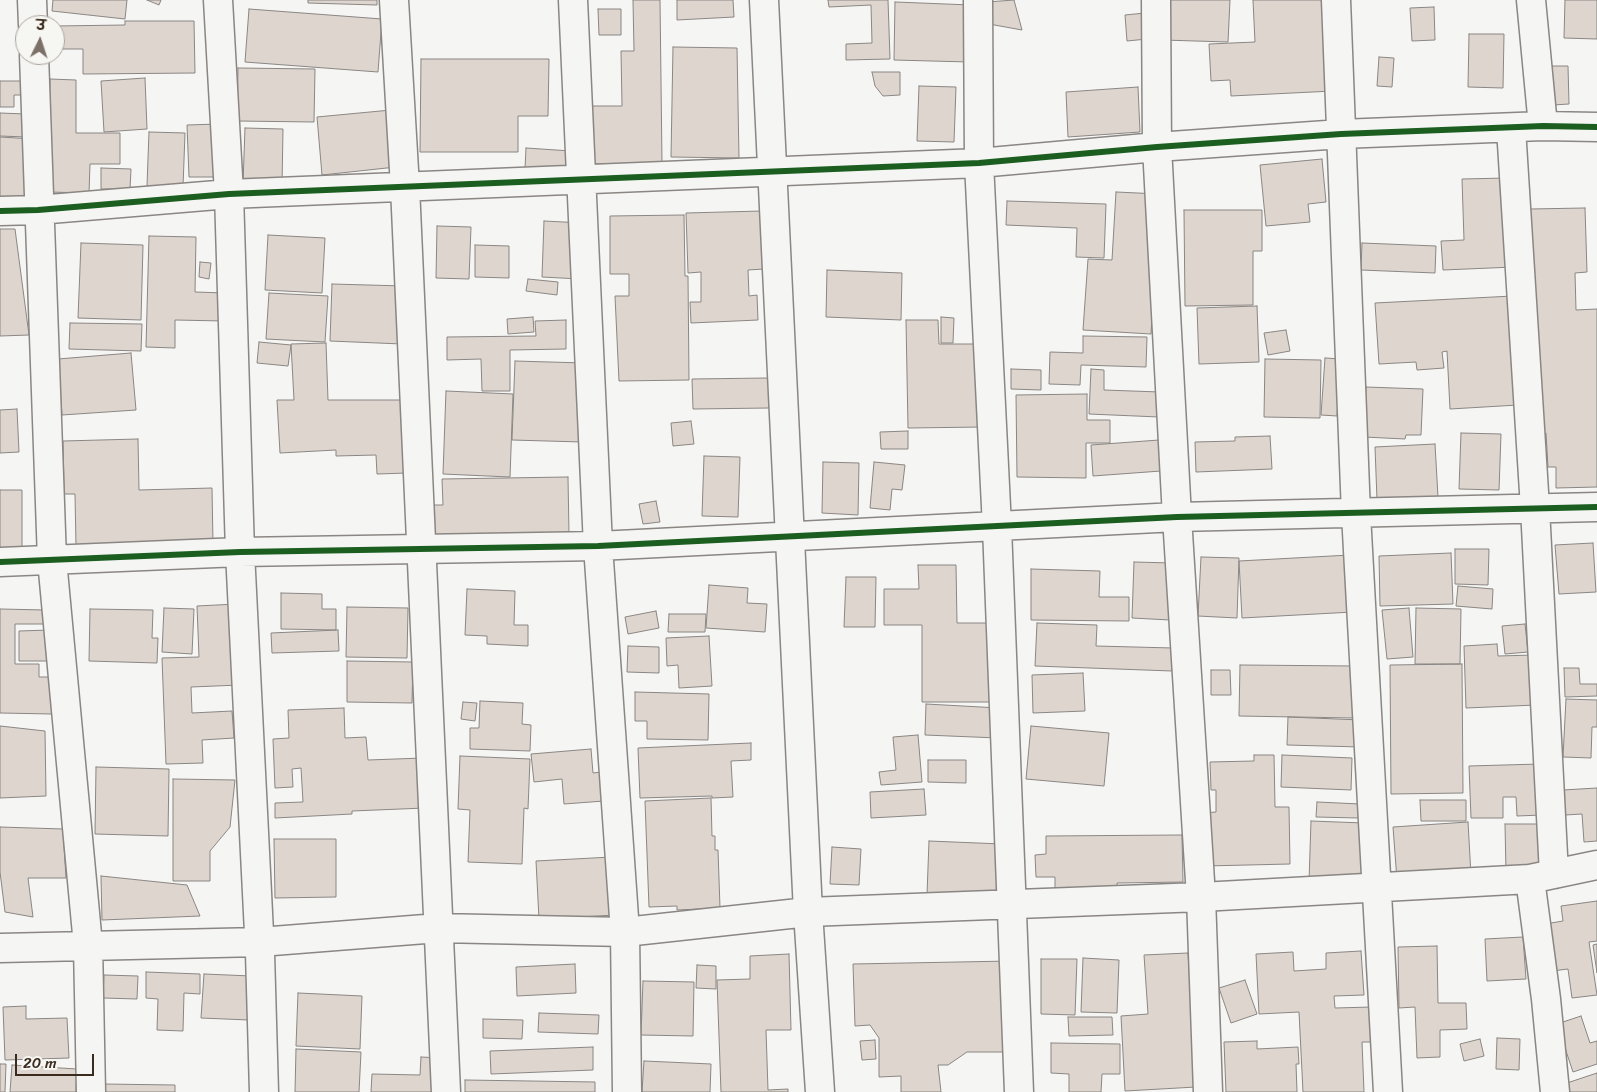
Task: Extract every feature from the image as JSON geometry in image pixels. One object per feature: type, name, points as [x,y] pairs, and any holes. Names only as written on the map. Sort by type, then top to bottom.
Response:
[{"type":"street","points":[[32,0],[33,15]]},
{"type":"street","points":[[218,0],[229,194],[240,552],[260,942],[264,1092]]},
{"type":"street","points":[[394,0],[405,187],[446,1092]]},
{"type":"street","points":[[574,0],[598,546],[625,932],[627,1092]]},
{"type":"street","points":[[764,0],[808,912],[820,1092]]},
{"type":"street","points":[[978,0],[979,163],[1019,1092]]},
{"type":"street","points":[[1156,0],[1157,147],[1177,517],[1201,897],[1208,1092]]},
{"type":"street","points":[[1336,0],[1356,514],[1388,1092]]},
{"type":"street","points":[[1530,0],[1543,126]]},
{"type":"street","points":[[34,65],[52,560],[88,945],[91,1092]]},
{"type":"street","points":[[0,211],[38,210],[229,194],[979,163],[1157,147],[1340,134],[1543,126],[1597,127]]},
{"type":"street","points":[[1510,128],[1535,508],[1546,1000],[1555,1092]]},
{"type":"street","points":[[0,562],[240,552],[598,546],[790,538],[1177,517],[1597,507]]},
{"type":"street","points":[[0,948],[260,942],[438,928],[625,932],[808,912],[1201,897],[1542,877],[1597,865]]},
{"type":"building","points":[[53,0],[127,0],[125,19],[52,11]]},
{"type":"building","points":[[147,0],[161,0],[159,5]]},
{"type":"building","points":[[308,0],[377,0],[377,5],[308,3]]},
{"type":"building","points":[[633,0],[660,0],[662,163],[589,164],[588,106],[622,106],[621,51],[634,51]]},
{"type":"building","points":[[677,0],[733,0],[734,17],[677,20]]},
{"type":"building","points":[[828,0],[888,0],[890,59],[846,60],[846,44],[872,43],[871,5],[829,7]]},
{"type":"building","points":[[1014,0],[1022,30],[989,24],[987,2]]},
{"type":"building","points":[[1165,0],[1230,0],[1228,42],[1163,40]]},
{"type":"building","points":[[1253,0],[1326,0],[1333,91],[1231,96],[1230,80],[1211,81],[1209,44],[1255,42]]},
{"type":"building","points":[[1565,0],[1597,0],[1597,39],[1564,38]]},
{"type":"building","points":[[895,2],[971,5],[969,62],[894,60]]},
{"type":"building","points":[[1434,7],[1435,40],[1412,41],[1410,8]]},
{"type":"building","points":[[249,9],[382,19],[378,72],[245,62]]},
{"type":"building","points":[[598,9],[621,9],[621,35],[599,35]]},
{"type":"building","points":[[1145,13],[1147,39],[1127,41],[1125,15]]},
{"type":"building","points":[[125,21],[194,21],[195,73],[83,74],[83,49],[65,49],[65,26],[125,25]]},
{"type":"building","points":[[1469,34],[1504,34],[1503,88],[1468,87]]},
{"type":"building","points":[[673,47],[737,48],[739,158],[671,157]]},
{"type":"building","points":[[1379,57],[1394,58],[1392,87],[1377,86]]},
{"type":"building","points":[[421,59],[549,59],[548,116],[518,116],[518,152],[420,152]]},
{"type":"building","points":[[1552,66],[1568,66],[1569,104],[1553,105]]},
{"type":"building","points":[[238,68],[315,69],[314,122],[237,121]]},
{"type":"building","points":[[872,72],[900,72],[900,95],[883,96],[875,86]]},
{"type":"building","points":[[145,78],[147,129],[104,132],[101,81]]},
{"type":"building","points":[[50,79],[76,80],[76,133],[120,133],[120,164],[90,164],[89,193],[48,192]]},
{"type":"building","points":[[0,81],[31,81],[31,95],[14,95],[14,107],[0,107]]},
{"type":"building","points":[[919,86],[956,87],[954,142],[917,141]]},
{"type":"building","points":[[1138,87],[1140,132],[1068,137],[1066,92]]},
{"type":"building","points":[[391,110],[396,167],[322,175],[317,117]]},
{"type":"building","points":[[0,113],[26,114],[26,137],[0,136]]},
{"type":"building","points":[[218,124],[219,177],[189,177],[187,125]]},
{"type":"building","points":[[245,128],[283,129],[282,186],[243,185]]},
{"type":"building","points":[[149,132],[185,133],[183,187],[147,186]]},
{"type":"building","points":[[0,137],[34,139],[31,199],[0,197]]},
{"type":"building","points":[[526,148],[571,151],[569,173],[525,169]]},
{"type":"building","points":[[1322,159],[1326,202],[1308,204],[1310,222],[1266,226],[1260,165]]},
{"type":"building","points":[[101,168],[131,169],[130,189],[101,189]]},
{"type":"building","points":[[1507,178],[1514,267],[1443,270],[1441,241],[1464,240],[1462,179]]},
{"type":"building","points":[[1116,192],[1159,194],[1151,334],[1083,330],[1088,259],[1112,260]]},
{"type":"building","points":[[1007,201],[1106,204],[1104,258],[1076,257],[1077,228],[1006,225]]},
{"type":"building","points":[[1585,208],[1587,272],[1575,273],[1576,310],[1597,309],[1597,487],[1556,488],[1556,467],[1548,467],[1546,433],[1537,434],[1530,209]]},
{"type":"building","points":[[1184,210],[1262,210],[1262,251],[1253,251],[1253,305],[1185,306]]},
{"type":"building","points":[[762,211],[764,269],[748,270],[749,296],[757,295],[758,320],[691,323],[690,302],[701,302],[701,272],[688,273],[686,213]]},
{"type":"building","points":[[684,215],[685,276],[688,276],[689,380],[619,381],[615,296],[629,296],[629,274],[610,274],[610,216]]},
{"type":"building","points":[[544,221],[583,223],[580,279],[542,277]]},
{"type":"building","points":[[437,226],[471,227],[469,279],[436,278]]},
{"type":"building","points":[[0,229],[15,229],[29,335],[0,336]]},
{"type":"building","points":[[268,235],[325,238],[322,293],[265,290]]},
{"type":"building","points":[[149,236],[196,237],[195,292],[225,293],[224,321],[175,320],[175,348],[146,347]]},
{"type":"building","points":[[81,243],[143,245],[141,320],[78,318]]},
{"type":"building","points":[[1362,243],[1436,246],[1435,273],[1361,270]]},
{"type":"building","points":[[475,245],[509,246],[509,278],[475,277]]},
{"type":"building","points":[[200,262],[211,263],[209,279],[199,277]]},
{"type":"building","points":[[827,270],[902,273],[901,320],[826,317]]},
{"type":"building","points":[[528,279],[558,282],[557,295],[526,291]]},
{"type":"building","points":[[332,284],[404,286],[402,344],[330,341]]},
{"type":"building","points":[[269,293],[328,296],[325,342],[266,339]]},
{"type":"building","points":[[1513,296],[1518,405],[1450,409],[1447,351],[1442,352],[1444,368],[1417,370],[1416,362],[1379,364],[1375,303]]},
{"type":"building","points":[[1257,306],[1259,362],[1199,364],[1197,308]]},
{"type":"building","points":[[533,317],[534,332],[508,334],[507,319]]},
{"type":"building","points":[[941,317],[954,318],[953,343],[941,343]]},
{"type":"building","points":[[566,320],[566,349],[510,350],[510,391],[482,391],[481,359],[447,360],[447,337],[536,336],[535,321]]},
{"type":"building","points":[[906,320],[938,320],[939,344],[981,344],[983,427],[908,428]]},
{"type":"building","points":[[70,323],[142,324],[141,351],[69,349]]},
{"type":"building","points":[[1286,330],[1290,351],[1268,355],[1264,333]]},
{"type":"building","points":[[1083,336],[1147,337],[1146,367],[1081,365],[1080,385],[1049,384],[1050,352],[1083,353]]},
{"type":"building","points":[[259,342],[291,345],[288,366],[257,363]]},
{"type":"building","points":[[326,343],[328,400],[403,400],[407,473],[377,474],[376,455],[336,456],[336,450],[280,453],[277,400],[294,400],[291,344]]},
{"type":"building","points":[[131,353],[136,410],[62,415],[58,359]]},
{"type":"building","points":[[1325,358],[1341,359],[1337,416],[1321,415]]},
{"type":"building","points":[[1265,359],[1321,360],[1320,418],[1264,417]]},
{"type":"building","points":[[515,361],[584,363],[582,442],[512,440]]},
{"type":"building","points":[[1011,369],[1041,370],[1041,390],[1011,389]]},
{"type":"building","points":[[1091,369],[1104,370],[1104,390],[1160,392],[1159,417],[1089,414]]},
{"type":"building","points":[[769,378],[769,408],[693,409],[692,379]]},
{"type":"building","points":[[1366,387],[1423,389],[1421,435],[1406,435],[1405,439],[1364,437]]},
{"type":"building","points":[[446,391],[513,394],[510,477],[443,474]]},
{"type":"building","points":[[1087,394],[1087,420],[1110,420],[1110,443],[1086,443],[1086,478],[1017,477],[1016,395]]},
{"type":"building","points":[[17,409],[19,452],[0,453],[0,410]]},
{"type":"building","points":[[691,421],[694,444],[673,446],[671,423]]},
{"type":"building","points":[[908,431],[908,449],[881,449],[880,432]]},
{"type":"building","points":[[1461,433],[1501,434],[1499,490],[1459,489]]},
{"type":"building","points":[[1270,436],[1272,469],[1196,472],[1195,442],[1235,441],[1235,437]]},
{"type":"building","points":[[138,439],[139,490],[212,488],[213,544],[76,546],[75,494],[64,494],[63,441]]},
{"type":"building","points":[[1159,440],[1161,471],[1093,476],[1091,445]]},
{"type":"building","points":[[1435,444],[1438,497],[1377,500],[1375,447]]},
{"type":"building","points":[[704,456],[740,457],[738,517],[702,516]]},
{"type":"building","points":[[823,462],[859,463],[858,515],[822,513]]},
{"type":"building","points":[[874,462],[905,465],[902,490],[892,489],[890,510],[870,508]]},
{"type":"building","points":[[568,477],[569,534],[435,537],[434,505],[443,505],[442,479]]},
{"type":"building","points":[[0,490],[22,490],[22,548],[0,548]]},
{"type":"building","points":[[656,501],[660,522],[643,524],[639,504]]},
{"type":"building","points":[[1593,543],[1596,592],[1559,594],[1555,545]]},
{"type":"building","points":[[1455,549],[1489,549],[1488,585],[1455,584]]},
{"type":"building","points":[[1451,553],[1453,604],[1380,606],[1379,556]]},
{"type":"building","points":[[1350,555],[1353,612],[1242,618],[1239,561]]},
{"type":"building","points":[[1201,557],[1239,558],[1237,618],[1198,616]]},
{"type":"building","points":[[1134,562],[1172,563],[1170,620],[1132,618]]},
{"type":"building","points":[[918,565],[956,565],[957,623],[997,623],[997,702],[922,702],[922,625],[884,625],[884,589],[919,589]]},
{"type":"building","points":[[1031,569],[1100,571],[1099,597],[1129,597],[1129,621],[1031,620]]},
{"type":"building","points":[[846,577],[876,577],[875,627],[844,627]]},
{"type":"building","points":[[709,585],[748,588],[747,603],[767,604],[765,632],[706,628]]},
{"type":"building","points":[[1458,586],[1493,589],[1492,609],[1456,606]]},
{"type":"building","points":[[467,589],[515,591],[514,625],[528,625],[528,646],[487,644],[487,636],[465,635]]},
{"type":"building","points":[[281,593],[322,594],[322,609],[336,609],[336,630],[281,629]]},
{"type":"building","points":[[237,604],[240,685],[191,687],[192,713],[232,711],[234,738],[202,740],[203,763],[166,764],[162,658],[199,657],[197,606]]},
{"type":"building","points":[[347,607],[408,608],[407,658],[346,657]]},
{"type":"building","points":[[164,608],[194,609],[192,654],[162,652]]},
{"type":"building","points":[[1409,608],[1413,657],[1387,659],[1382,610]]},
{"type":"building","points":[[1416,608],[1461,609],[1460,664],[1415,664]]},
{"type":"building","points":[[0,609],[45,610],[45,624],[15,624],[15,664],[39,664],[39,677],[52,677],[52,714],[0,713]]},
{"type":"building","points":[[90,609],[153,610],[152,638],[158,638],[157,663],[89,661]]},
{"type":"building","points":[[656,611],[659,628],[628,634],[625,617]]},
{"type":"building","points":[[669,614],[706,614],[705,632],[668,632]]},
{"type":"building","points":[[1037,623],[1097,625],[1096,646],[1173,648],[1172,671],[1035,666]]},
{"type":"building","points":[[1525,624],[1528,652],[1505,654],[1502,626]]},
{"type":"building","points":[[50,630],[51,661],[19,661],[19,631]]},
{"type":"building","points":[[338,630],[339,651],[272,653],[271,633]]},
{"type":"building","points":[[709,636],[712,686],[679,688],[678,665],[667,666],[666,638]]},
{"type":"building","points":[[1497,644],[1498,656],[1534,655],[1536,705],[1466,708],[1464,646]]},
{"type":"building","points":[[628,646],[659,647],[659,673],[627,672]]},
{"type":"building","points":[[347,661],[413,662],[412,703],[347,702]]},
{"type":"building","points":[[1462,664],[1463,793],[1391,794],[1390,665]]},
{"type":"building","points":[[1240,665],[1355,666],[1354,718],[1239,716]]},
{"type":"building","points":[[1564,668],[1579,668],[1580,684],[1597,684],[1597,696],[1565,697]]},
{"type":"building","points":[[1211,670],[1230,670],[1231,695],[1211,695]]},
{"type":"building","points":[[1083,673],[1085,711],[1033,713],[1032,675]]},
{"type":"building","points":[[635,692],[709,694],[708,740],[647,739],[647,721],[635,721]]},
{"type":"building","points":[[1566,699],[1597,700],[1597,727],[1592,727],[1591,758],[1563,757]]},
{"type":"building","points":[[480,701],[523,703],[522,724],[531,725],[530,751],[470,749],[470,728],[479,728]]},
{"type":"building","points":[[463,702],[477,703],[475,721],[461,719]]},
{"type":"building","points":[[926,704],[999,708],[998,738],[925,735]]},
{"type":"building","points":[[344,708],[345,738],[366,737],[368,760],[423,758],[425,808],[352,811],[352,814],[275,818],[275,803],[303,802],[301,768],[292,769],[293,787],[275,788],[273,739],[289,738],[288,710]]},
{"type":"building","points":[[1288,717],[1361,720],[1361,747],[1287,745]]},
{"type":"building","points":[[0,726],[45,731],[46,796],[0,798]]},
{"type":"building","points":[[1031,726],[1109,733],[1104,786],[1026,779]]},
{"type":"building","points":[[918,735],[922,782],[881,785],[879,772],[896,770],[893,737]]},
{"type":"building","points":[[751,743],[751,760],[731,761],[733,797],[640,798],[638,748]]},
{"type":"building","points":[[591,749],[593,773],[601,772],[604,801],[564,804],[562,779],[534,782],[531,754]]},
{"type":"building","points":[[1254,755],[1274,755],[1275,807],[1289,807],[1290,864],[1205,866],[1204,813],[1216,812],[1216,790],[1211,790],[1210,762],[1254,761]]},
{"type":"building","points":[[1282,755],[1352,758],[1351,790],[1281,787]]},
{"type":"building","points":[[460,756],[530,759],[528,809],[524,808],[522,864],[468,862],[470,810],[458,809]]},
{"type":"building","points":[[928,760],[966,760],[966,783],[928,782]]},
{"type":"building","points":[[1540,764],[1542,815],[1517,816],[1516,797],[1503,797],[1503,818],[1471,818],[1469,766]]},
{"type":"building","points":[[96,767],[169,769],[168,836],[95,834]]},
{"type":"building","points":[[173,779],[235,780],[230,827],[210,851],[210,881],[173,881]]},
{"type":"building","points":[[1597,788],[1597,841],[1584,842],[1582,814],[1565,815],[1563,790]]},
{"type":"building","points":[[924,789],[926,815],[871,818],[870,792]]},
{"type":"building","points":[[711,798],[712,836],[715,836],[715,850],[718,850],[720,908],[677,910],[677,906],[649,907],[645,801]]},
{"type":"building","points":[[1420,800],[1466,800],[1466,821],[1421,821]]},
{"type":"building","points":[[1317,802],[1360,804],[1359,818],[1316,817]]},
{"type":"building","points":[[1311,821],[1364,823],[1362,884],[1309,882]]},
{"type":"building","points":[[1468,822],[1471,875],[1397,880],[1393,827]]},
{"type":"building","points":[[1505,824],[1539,824],[1540,871],[1506,872]]},
{"type":"building","points":[[0,827],[63,829],[66,878],[28,878],[33,917],[5,912],[0,872]]},
{"type":"building","points":[[1182,835],[1183,882],[1117,883],[1118,893],[1055,894],[1055,877],[1036,877],[1035,855],[1046,854],[1046,836]]},
{"type":"building","points":[[274,839],[336,839],[336,897],[275,898]]},
{"type":"building","points":[[929,841],[1002,844],[1001,897],[927,895]]},
{"type":"building","points":[[832,847],[861,849],[859,885],[830,884]]},
{"type":"building","points":[[612,857],[616,915],[539,919],[536,861]]},
{"type":"building","points":[[101,876],[187,885],[200,916],[102,920]]},
{"type":"building","points":[[1597,901],[1597,941],[1589,942],[1597,995],[1572,998],[1568,969],[1552,971],[1545,924],[1563,921],[1561,906]]},
{"type":"building","points":[[1523,937],[1526,979],[1487,981],[1485,939]]},
{"type":"building","points":[[1597,944],[1597,973],[1593,945]]},
{"type":"building","points":[[1437,946],[1438,1003],[1466,1003],[1467,1029],[1440,1030],[1440,1057],[1417,1058],[1415,1007],[1399,1008],[1398,947]]},
{"type":"building","points":[[1361,951],[1364,995],[1334,996],[1335,1008],[1372,1007],[1374,1042],[1362,1042],[1364,1092],[1303,1092],[1299,1012],[1259,1014],[1256,954],[1293,952],[1294,971],[1326,969],[1326,953]]},
{"type":"building","points":[[1188,953],[1196,1087],[1125,1091],[1121,1016],[1148,1014],[1144,955]]},
{"type":"building","points":[[789,954],[791,1030],[766,1030],[768,1090],[788,1089],[788,1092],[721,1092],[717,980],[750,979],[750,956]]},
{"type":"building","points":[[1083,958],[1119,960],[1117,1013],[1081,1012]]},
{"type":"building","points":[[1041,959],[1077,959],[1075,1015],[1041,1014]]},
{"type":"building","points":[[1011,961],[1012,1052],[967,1052],[948,1065],[938,1065],[941,1092],[901,1092],[901,1076],[879,1077],[879,1038],[870,1025],[855,1026],[853,964]]},
{"type":"building","points":[[575,964],[576,993],[517,996],[516,967]]},
{"type":"building","points":[[697,965],[716,966],[716,989],[696,988]]},
{"type":"building","points":[[146,972],[200,974],[200,994],[184,993],[183,1031],[157,1030],[158,999],[146,998]]},
{"type":"building","points":[[204,974],[251,976],[249,1020],[201,1018]]},
{"type":"building","points":[[104,975],[138,976],[137,999],[103,998]]},
{"type":"building","points":[[1245,980],[1257,1014],[1231,1023],[1219,988]]},
{"type":"building","points":[[643,981],[694,982],[693,1036],[641,1035]]},
{"type":"building","points":[[298,993],[362,996],[360,1049],[296,1046]]},
{"type":"building","points":[[26,1006],[26,1019],[67,1018],[69,1058],[5,1060],[3,1007]]},
{"type":"building","points":[[539,1013],[599,1015],[598,1034],[538,1032]]},
{"type":"building","points":[[1581,1016],[1590,1043],[1597,1041],[1597,1064],[1573,1072],[1557,1024]]},
{"type":"building","points":[[1068,1017],[1112,1017],[1113,1035],[1069,1036]]},
{"type":"building","points":[[483,1019],[523,1020],[522,1039],[483,1038]]},
{"type":"building","points":[[1497,1038],[1520,1039],[1519,1070],[1496,1069]]},
{"type":"building","points":[[1480,1039],[1484,1056],[1464,1061],[1460,1044]]},
{"type":"building","points":[[875,1040],[876,1059],[862,1060],[860,1041]]},
{"type":"building","points":[[1257,1041],[1257,1049],[1298,1047],[1299,1064],[1296,1064],[1297,1092],[1226,1092],[1224,1042]]},
{"type":"building","points":[[1051,1043],[1120,1044],[1120,1074],[1102,1074],[1101,1092],[1069,1092],[1069,1074],[1051,1073]]},
{"type":"building","points":[[593,1047],[593,1070],[491,1074],[490,1051]]},
{"type":"building","points":[[296,1049],[361,1052],[359,1092],[295,1092]]},
{"type":"building","points":[[421,1057],[440,1058],[440,1092],[371,1092],[372,1074],[420,1075]]},
{"type":"building","points":[[644,1061],[711,1064],[710,1092],[642,1092]]},
{"type":"building","points":[[0,1064],[6,1064],[5,1092],[0,1092]]},
{"type":"building","points":[[12,1065],[77,1069],[76,1092],[10,1092]]},
{"type":"building","points":[[1597,1073],[1597,1092],[1570,1092],[1567,1083]]},
{"type":"building","points":[[465,1080],[595,1082],[595,1092],[465,1092]]},
{"type":"building","points":[[103,1084],[175,1085],[175,1092],[104,1092]]},
{"type":"cycle path","points":[[0,211],[38,210],[229,194],[979,163],[1157,147],[1341,134],[1543,126],[1597,127]]},
{"type":"cycle path","points":[[0,562],[240,552],[598,546],[1177,517],[1597,507]]}]
